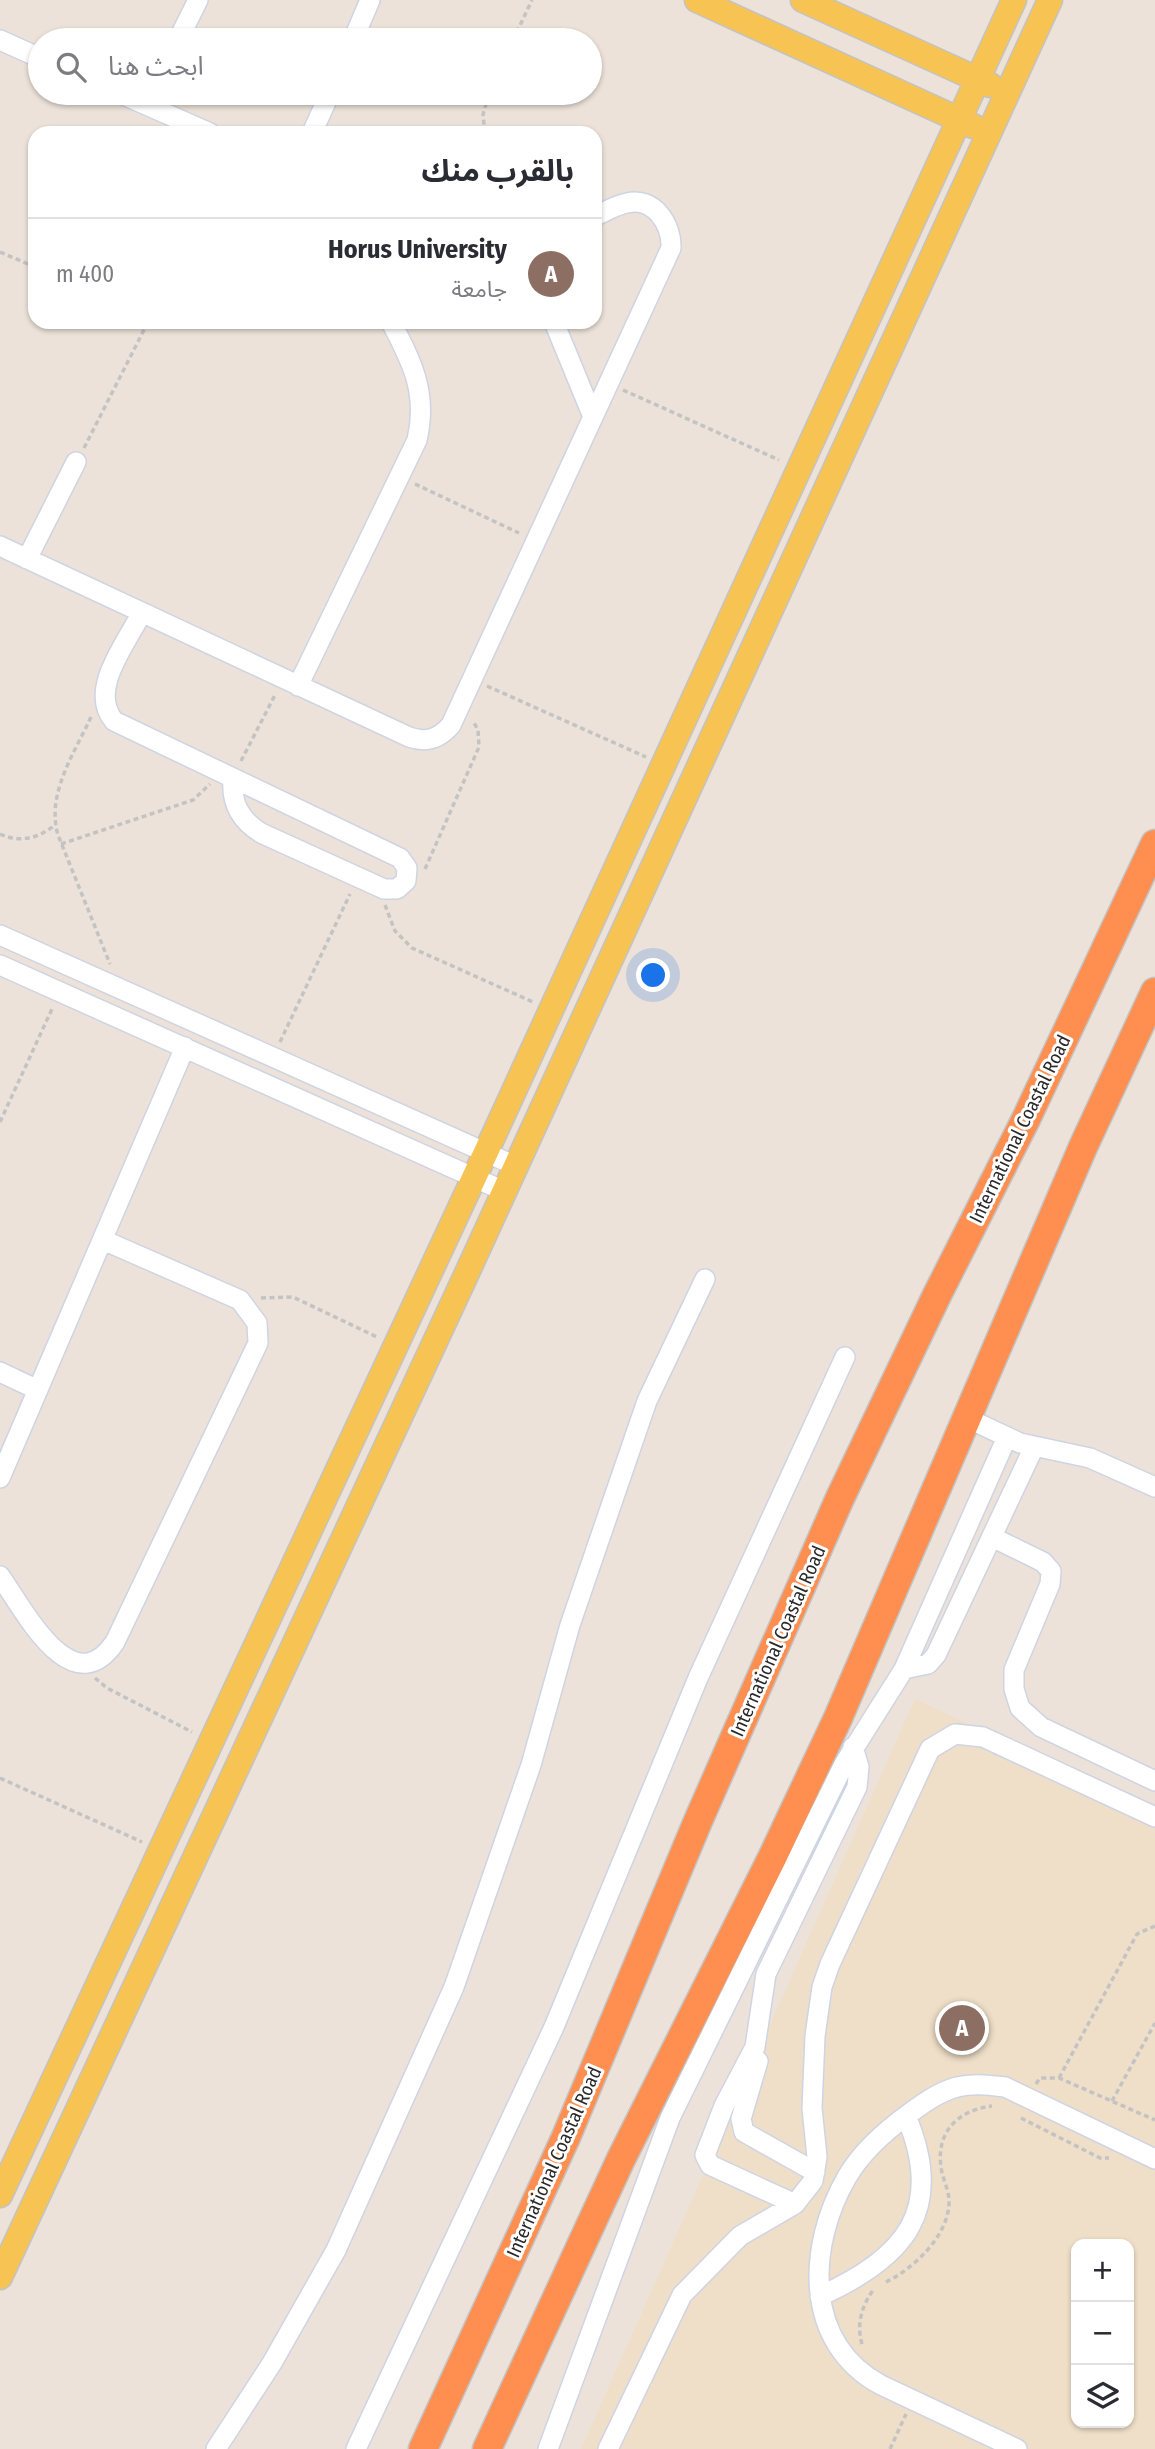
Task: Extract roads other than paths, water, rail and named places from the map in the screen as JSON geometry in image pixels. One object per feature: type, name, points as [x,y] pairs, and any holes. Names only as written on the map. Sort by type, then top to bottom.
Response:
[{"type":"highway","name":"International Coastal Road","points":[[423,2449],[572,2124],[698,1821],[840,1498],[937,1295],[1026,1119],[1155,844]]},
{"type":"highway","points":[[487,2449],[633,2135],[806,1788],[1083,1147],[1155,992]]},
{"type":"main road","points":[[697,0],[988,134]]},
{"type":"main road","points":[[803,0],[1007,93]]},
{"type":"main road","points":[[0,2195],[485,1152],[1014,0]]},
{"type":"main road","points":[[0,2277],[516,1166],[1050,0]]},
{"type":"street","points":[[184,28],[198,0]]},
{"type":"street","points":[[358,28],[370,0]]},
{"type":"street","points":[[0,40],[28,53]]},
{"type":"street","points":[[161,105],[198,126]]},
{"type":"street","points":[[315,126],[325,105]]},
{"type":"street","points":[[0,546],[141,614],[415,739],[437,737],[451,725],[671,248],[671,240],[661,215],[646,205],[628,202],[602,213]]},
{"type":"street","points":[[291,682],[417,440],[423,407],[418,378],[394,329]]},
{"type":"street","points":[[557,329],[593,417]]},
{"type":"street","points":[[27,559],[76,462]]},
{"type":"street","points":[[141,614],[106,683],[104,700],[114,721],[400,858],[407,868],[406,881],[397,889],[384,889],[251,827],[237,810],[233,779]]},
{"type":"street","points":[[0,935],[516,1166]]},
{"type":"street","points":[[0,965],[504,1191]]},
{"type":"street","points":[[0,1478],[185,1047]]},
{"type":"street","points":[[0,1576],[55,1652],[73,1662],[83,1663],[102,1657],[115,1642],[258,1343],[257,1323],[247,1306],[232,1296],[103,1240]]},
{"type":"street","points":[[216,2449],[272,2364],[336,2250],[454,1987],[531,1765],[570,1625],[647,1401],[705,1279]]},
{"type":"street","points":[[356,2449],[554,2027],[698,1678],[845,1357]]},
{"type":"street","points":[[0,1373],[38,1390]]},
{"type":"street","points":[[967,1418],[1034,1447],[1090,1458],[1155,1487]]},
{"type":"street","points":[[548,2449],[670,2118],[853,1747],[905,1669],[1006,1437]]},
{"type":"street","points":[[905,1669],[928,1664],[936,1656],[1034,1447]]},
{"type":"street","points":[[992,1536],[1043,1562],[1051,1571],[1050,1584],[1014,1670],[1014,1689],[1020,1708],[1041,1727],[1155,1781]]},
{"type":"street","points":[[608,2449],[682,2295],[740,2236],[806,2189],[817,2149],[812,2089],[822,1987],[830,1964],[930,1749],[955,1734],[969,1733],[983,1737],[1155,1817]]},
{"type":"street","points":[[834,2201],[806,2189],[709,2165],[705,2155],[724,2106],[752,2057],[766,1974],[857,1787],[859,1767],[853,1747]]},
{"type":"street","points":[[757,2036],[761,2053],[741,2119],[744,2132],[806,2189]]},
{"type":"street","points":[[1017,2449],[863,2375],[846,2359],[828,2330],[820,2296],[821,2253],[834,2201],[864,2153],[935,2095],[957,2087],[981,2084],[1004,2087],[1155,2159]]},
{"type":"street","points":[[820,2296],[869,2272],[886,2259],[912,2224],[919,2203],[921,2160],[906,2116]]},
{"type":"place","name":"Horus University","points":[[962,2028]]}]
